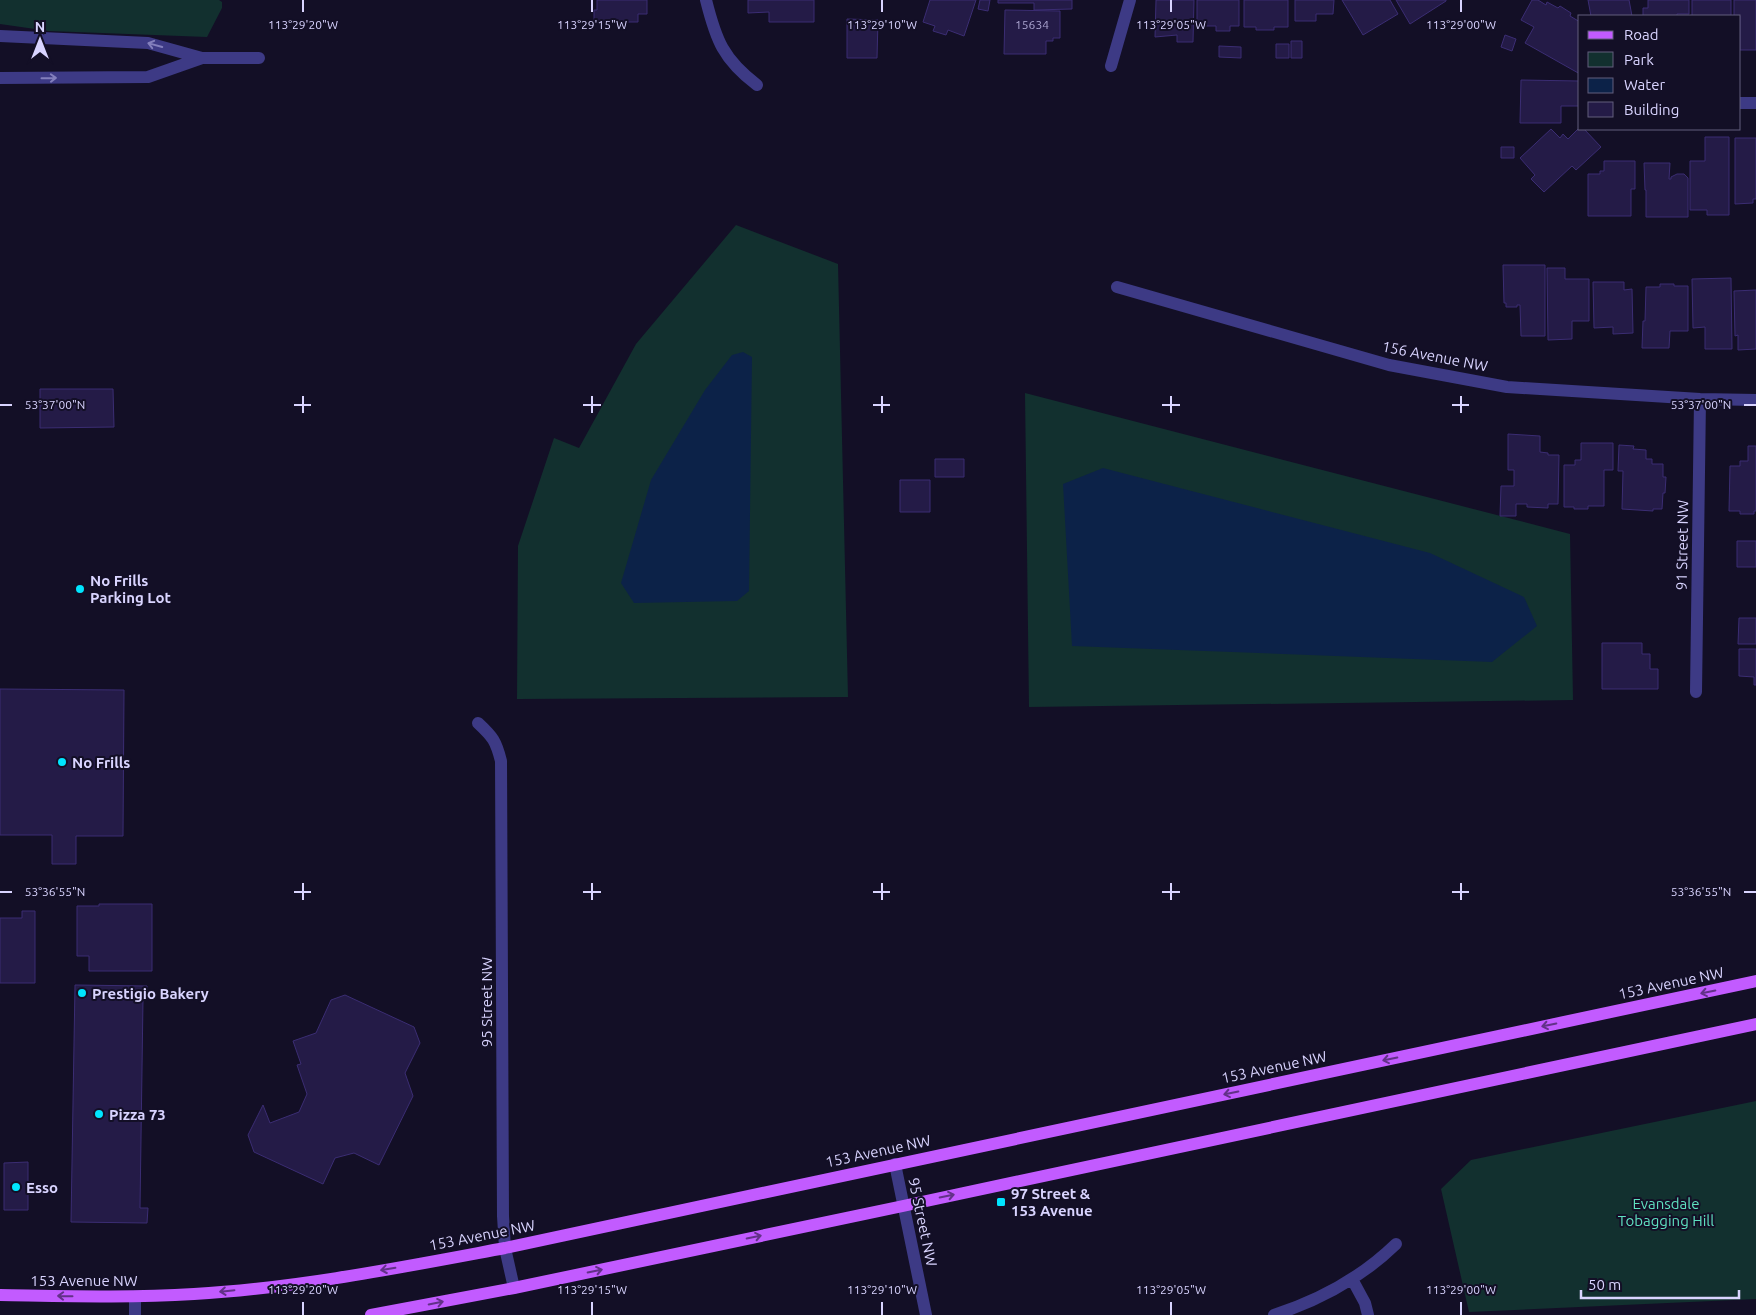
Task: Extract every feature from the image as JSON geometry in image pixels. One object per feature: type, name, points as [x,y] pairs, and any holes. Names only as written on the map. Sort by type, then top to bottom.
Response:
[{"type":"main road","name":"153 Avenue NW","points":[[0,1295],[135,1297],[196,1294],[398,1268],[505,1248],[1756,982]]},
{"type":"main road","points":[[371,1315],[514,1288],[1756,1024]]},
{"type":"street","points":[[706,0],[717,39],[723,50],[742,74],[757,85]]},
{"type":"street","points":[[1111,66],[1130,0]]},
{"type":"street","points":[[0,36],[148,43],[202,58],[259,58]]},
{"type":"street","points":[[0,78],[148,77],[202,58]]},
{"type":"street","points":[[1741,104],[1756,104]]},
{"type":"street","name":"156 Avenue NW","points":[[1117,287],[1398,367],[1506,387],[1700,399],[1756,400]]},
{"type":"street","name":"91 Street NW","points":[[1696,692],[1700,399]]},
{"type":"street","name":"95 Street NW","points":[[478,723],[492,736],[497,744],[501,761],[503,1206],[505,1248],[514,1288]]},
{"type":"street","name":"95 Street NW","points":[[895,1164],[926,1315]]},
{"type":"street","points":[[1274,1315],[1312,1300],[1352,1280],[1368,1269],[1396,1244]]},
{"type":"street","points":[[1352,1280],[1365,1303],[1368,1315]]},
{"type":"street","points":[[135,1297],[135,1315]]},
{"type":"green space","points":[[0,0],[219,0],[222,2],[222,8],[207,37],[49,31],[0,24]]},
{"type":"green space","points":[[736,225],[838,264],[848,697],[517,699],[518,546],[554,438],[579,448],[636,344]]},
{"type":"green space","points":[[1025,393],[1570,534],[1573,700],[1029,707]]},
{"type":"green space","name":"Evansdale Tobagging Hill","points":[[1756,1101],[1756,1299],[1469,1312],[1441,1189],[1471,1160]]},
{"type":"water","points":[[743,352],[752,357],[749,591],[737,601],[634,603],[621,583],[651,480],[705,390],[732,355]]},
{"type":"water","points":[[1103,468],[1430,553],[1524,597],[1537,626],[1492,662],[1072,646],[1063,484]]},
{"type":"building","points":[[597,0],[647,0],[647,14],[638,14],[638,22],[594,22],[594,10],[597,10]]},
{"type":"building","points":[[748,0],[814,0],[814,22],[769,22],[769,12],[748,13]]},
{"type":"building","points":[[930,0],[976,0],[964,36],[948,30],[946,35],[933,31],[935,26],[923,22]]},
{"type":"building","points":[[980,0],[990,0],[988,11],[978,9]]},
{"type":"building","points":[[998,0],[1072,0],[1072,9],[1034,10],[1034,3],[998,3]]},
{"type":"building","points":[[1156,0],[1194,0],[1193,42],[1177,42],[1177,35],[1155,37]]},
{"type":"building","points":[[1197,0],[1239,0],[1239,26],[1230,26],[1230,31],[1216,31],[1216,26],[1197,26]]},
{"type":"building","points":[[1244,0],[1288,0],[1288,27],[1274,27],[1274,30],[1256,30],[1256,27],[1244,27]]},
{"type":"building","points":[[1295,0],[1334,0],[1333,14],[1316,14],[1316,21],[1295,21]]},
{"type":"building","points":[[1342,0],[1390,0],[1398,14],[1363,35]]},
{"type":"building","points":[[1396,0],[1446,0],[1446,1],[1410,24]]},
{"type":"building","points":[[1532,0],[1538,0],[1546,5],[1547,2],[1558,8],[1560,6],[1571,13],[1570,16],[1578,21],[1578,73],[1525,43],[1534,27],[1521,20]]},
{"type":"building","points":[[1588,0],[1629,0],[1632,15],[1591,15]]},
{"type":"building","points":[[1648,0],[1689,0],[1689,14],[1643,15],[1643,8],[1648,8]]},
{"type":"building","points":[[1692,0],[1731,0],[1731,15],[1692,15]]},
{"type":"building","points":[[1734,0],[1756,0],[1756,50],[1741,50],[1741,15],[1734,15]]},
{"type":"building","points":[[1005,10],[1060,11],[1060,38],[1046,41],[1046,54],[1004,54]]},
{"type":"building","points":[[847,19],[878,20],[877,58],[847,58]]},
{"type":"building","points":[[1505,35],[1516,39],[1512,51],[1501,47]]},
{"type":"building","points":[[1291,41],[1302,41],[1302,58],[1291,58]]},
{"type":"building","points":[[1276,44],[1289,44],[1289,58],[1276,58]]},
{"type":"building","points":[[1219,46],[1241,47],[1241,58],[1219,57]]},
{"type":"building","points":[[1521,80],[1578,81],[1578,106],[1561,106],[1561,123],[1520,123]]},
{"type":"building","points":[[1551,129],[1560,138],[1563,134],[1568,139],[1578,129],[1585,130],[1601,147],[1576,170],[1572,166],[1544,192],[1531,179],[1535,175],[1520,158]]},
{"type":"building","points":[[1705,137],[1729,137],[1729,215],[1707,215],[1707,210],[1690,210],[1690,161],[1705,161]]},
{"type":"building","points":[[1735,138],[1756,138],[1756,199],[1753,199],[1753,203],[1735,204]]},
{"type":"building","points":[[1501,147],[1514,147],[1514,158],[1501,158]]},
{"type":"building","points":[[1604,161],[1635,161],[1635,189],[1631,189],[1631,216],[1588,216],[1588,174],[1600,174],[1600,171],[1604,171]]},
{"type":"building","points":[[1644,163],[1670,163],[1669,179],[1677,174],[1684,174],[1688,178],[1688,217],[1646,217]]},
{"type":"building","points":[[1503,265],[1545,265],[1545,336],[1521,336],[1520,305],[1517,305],[1517,307],[1506,307],[1506,303],[1504,303]]},
{"type":"building","points":[[1547,268],[1565,268],[1565,279],[1589,279],[1589,321],[1572,321],[1572,339],[1548,340]]},
{"type":"building","points":[[1731,278],[1732,349],[1705,349],[1705,327],[1693,328],[1692,279]]},
{"type":"building","points":[[1593,282],[1624,282],[1624,290],[1632,289],[1633,333],[1613,334],[1613,327],[1594,328]]},
{"type":"building","points":[[1660,284],[1688,286],[1688,331],[1670,331],[1669,348],[1642,348],[1646,287],[1660,287]]},
{"type":"building","points":[[1756,290],[1756,349],[1738,350],[1738,335],[1735,336],[1734,291]]},
{"type":"building","points":[[40,389],[113,389],[114,427],[40,428]]},
{"type":"building","points":[[1508,434],[1540,436],[1540,452],[1548,453],[1548,455],[1559,455],[1558,504],[1548,504],[1548,508],[1527,507],[1527,504],[1516,504],[1516,516],[1500,516],[1501,486],[1514,486],[1514,470],[1508,470]]},
{"type":"building","points":[[1581,443],[1613,443],[1613,470],[1604,470],[1604,506],[1588,506],[1588,509],[1564,507],[1564,465],[1575,465],[1575,460],[1581,460]]},
{"type":"building","points":[[1619,445],[1634,446],[1633,449],[1646,450],[1646,459],[1652,459],[1652,464],[1663,464],[1663,477],[1666,477],[1662,509],[1653,509],[1653,511],[1622,509],[1623,471],[1618,471]]},
{"type":"building","points":[[1748,446],[1756,446],[1756,511],[1754,511],[1754,514],[1740,514],[1740,511],[1729,511],[1730,466],[1740,466],[1740,461],[1748,461]]},
{"type":"building","points":[[935,459],[964,459],[964,477],[935,477]]},
{"type":"building","points":[[900,480],[930,480],[930,512],[900,512]]},
{"type":"building","points":[[1737,541],[1756,541],[1756,567],[1737,567]]},
{"type":"building","points":[[1739,618],[1756,618],[1756,644],[1738,644]]},
{"type":"building","points":[[1602,643],[1642,643],[1642,654],[1650,654],[1650,669],[1658,669],[1658,689],[1602,689]]},
{"type":"building","points":[[1739,649],[1756,649],[1756,685],[1754,685],[1754,677],[1739,676]]},
{"type":"building","name":"No Frills","points":[[0,689],[124,690],[123,836],[76,836],[76,864],[52,864],[52,835],[0,835]]},
{"type":"building","points":[[99,904],[152,904],[152,971],[89,971],[89,956],[77,956],[77,906],[99,906]]},
{"type":"building","points":[[22,911],[35,911],[35,983],[0,983],[0,918],[22,918]]},
{"type":"building","points":[[75,985],[147,986],[147,999],[143,999],[140,1208],[148,1208],[147,1223],[71,1222]]},
{"type":"building","points":[[345,995],[414,1027],[420,1043],[405,1073],[413,1096],[379,1165],[354,1153],[335,1158],[323,1184],[254,1152],[248,1135],[263,1105],[270,1123],[299,1112],[307,1094],[297,1065],[301,1064],[293,1041],[316,1033],[331,1000]]},
{"type":"building","name":"Esso","points":[[28,1162],[28,1210],[4,1210],[4,1163]]},
{"type":"place","name":"No Frills Parking Lot","points":[[80,589]]},
{"type":"place","name":"No Frills","points":[[62,762]]},
{"type":"place","name":"Prestigio Bakery","points":[[82,993]]},
{"type":"place","name":"Pizza 73","points":[[99,1114]]},
{"type":"place","name":"Esso","points":[[16,1187]]},
{"type":"place","name":"97 Street & 153 Avenue","points":[[1001,1202]]}]
